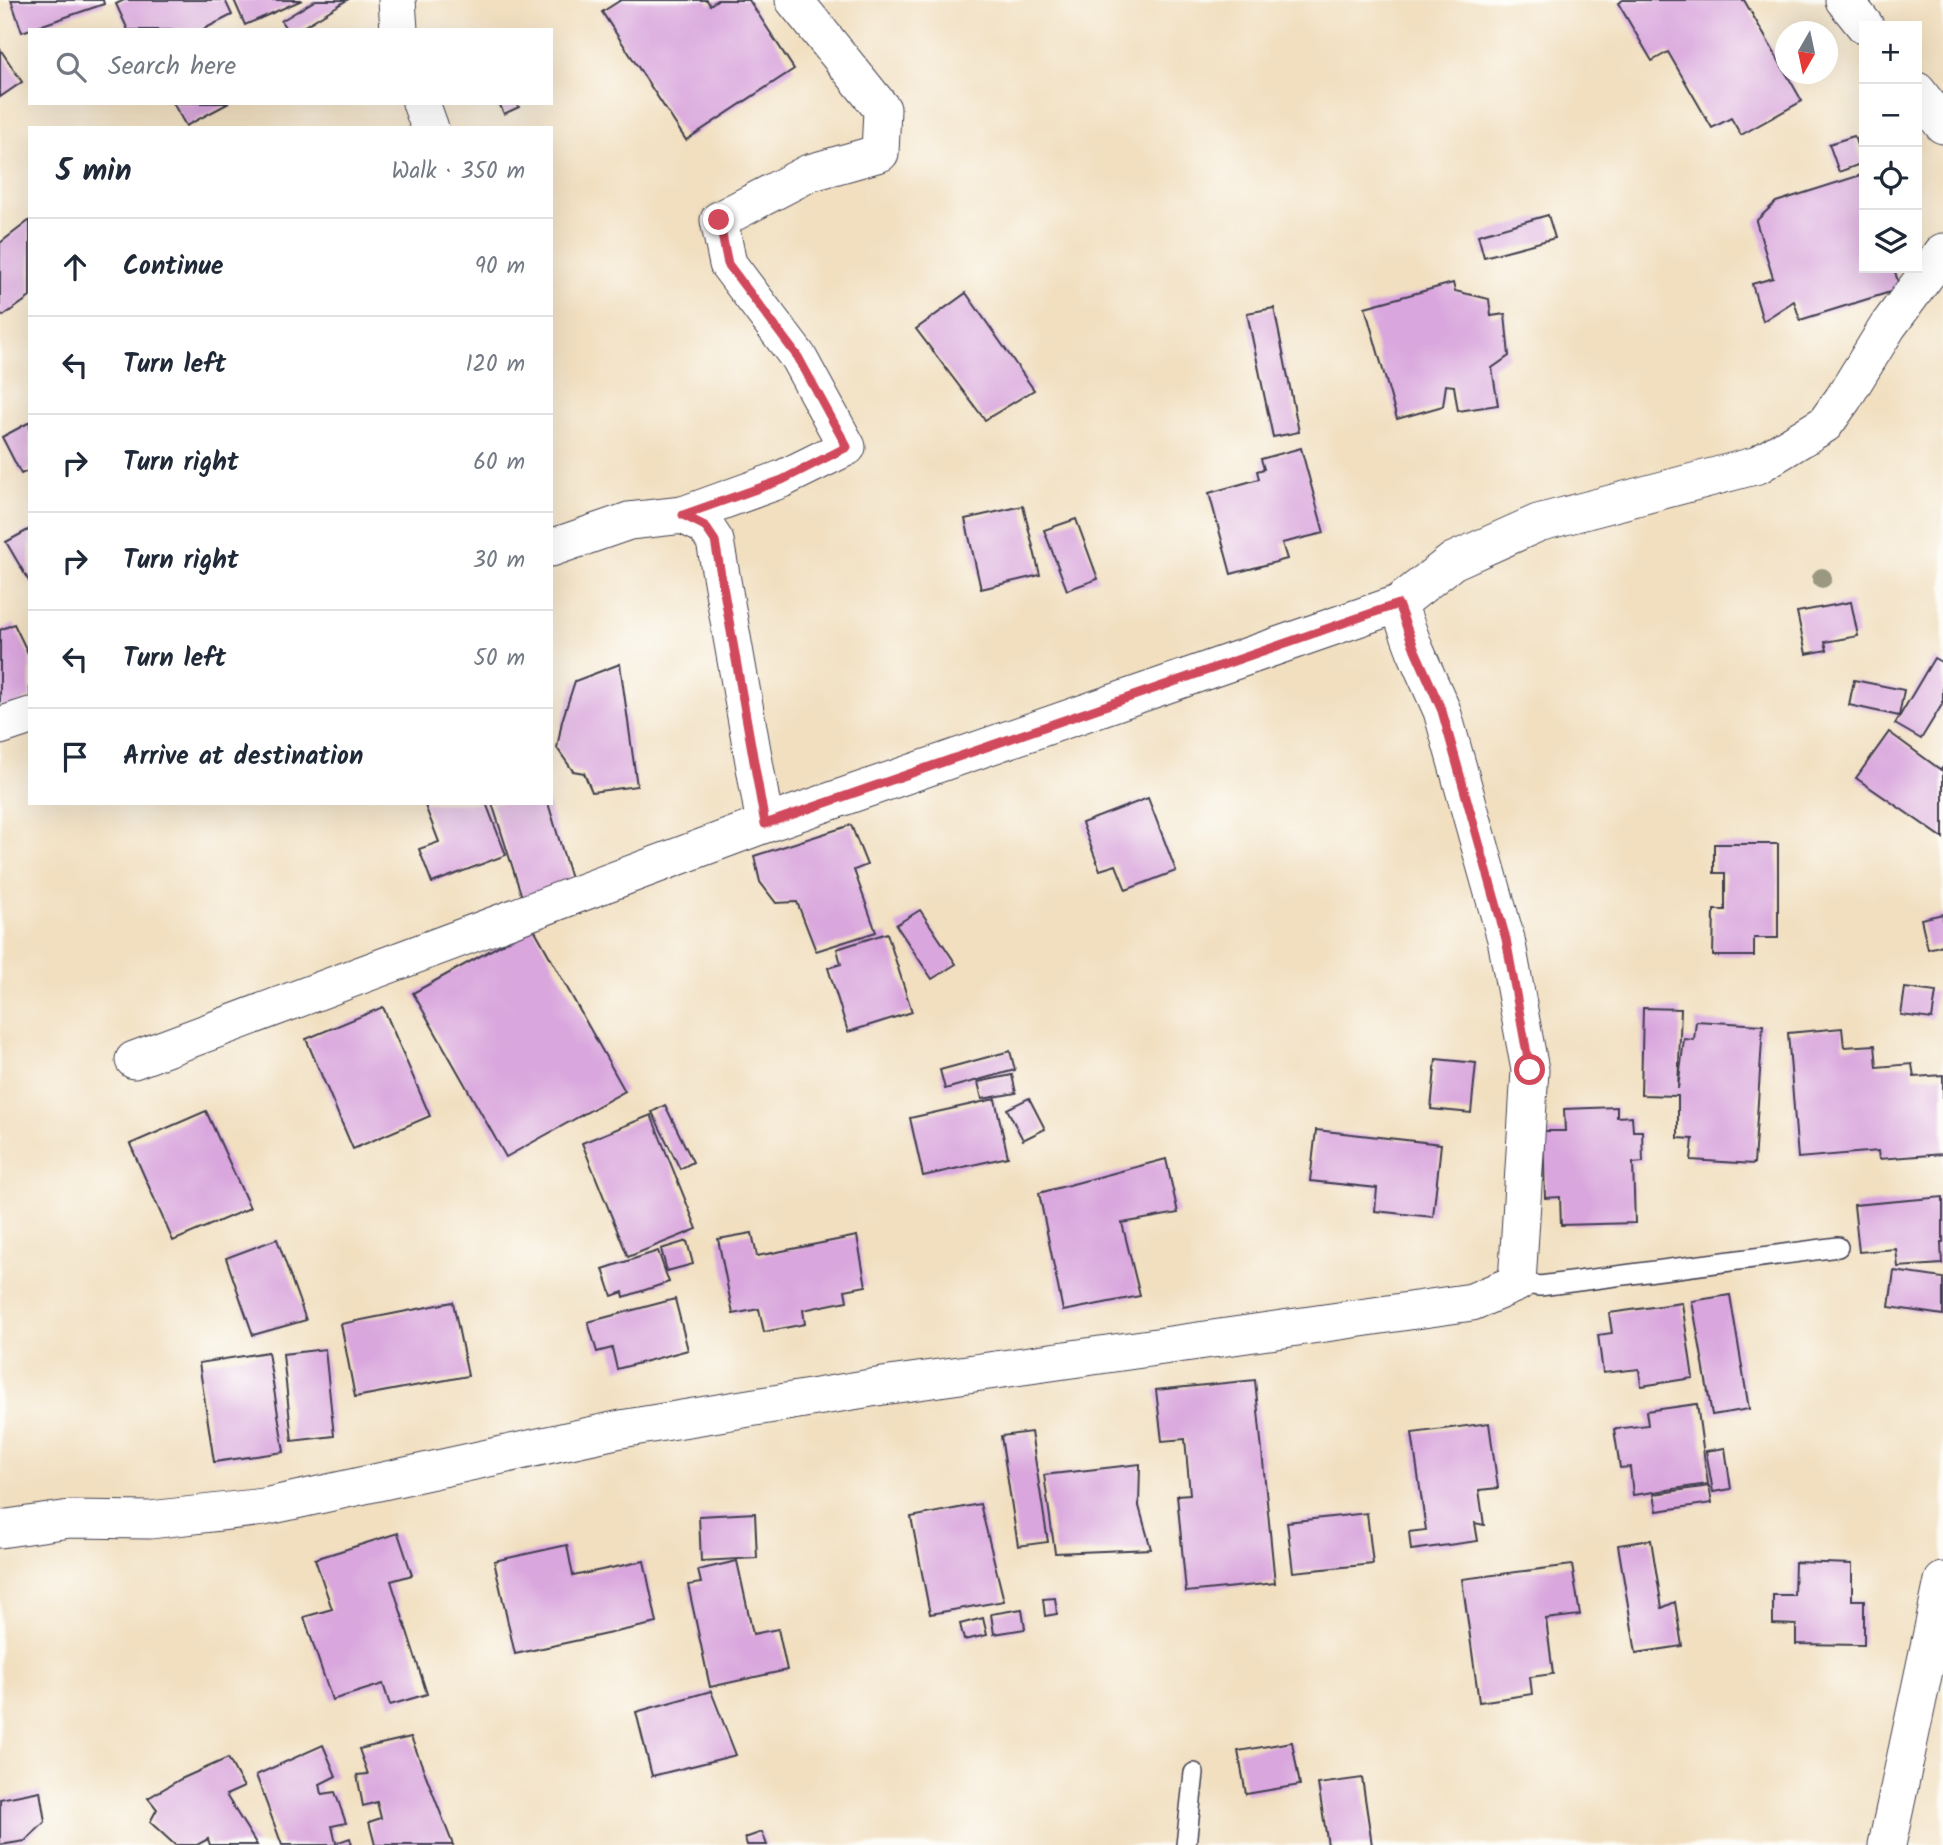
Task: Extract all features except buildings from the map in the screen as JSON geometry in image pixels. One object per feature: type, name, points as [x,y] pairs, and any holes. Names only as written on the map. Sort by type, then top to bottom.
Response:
[{"type":"street","points":[[397,0],[399,28]]},
{"type":"street","points":[[553,547],[629,521],[683,515],[782,480],[847,447],[798,357],[728,264],[719,220],[809,173],[880,153],[882,109],[794,0]]},
{"type":"street","points":[[1844,0],[1861,21]]},
{"type":"street","points":[[1922,98],[1943,125]]},
{"type":"street","points":[[422,105],[429,126]]},
{"type":"street","points":[[134,1060],[765,824],[1398,604],[1453,561],[1538,523],[1758,465],[1825,424],[1888,326],[1943,252]]},
{"type":"street","points":[[683,515],[705,526],[715,541],[765,824]]},
{"type":"street","points":[[0,1529],[70,1519],[150,1520],[264,1507],[621,1429],[883,1386],[1472,1302],[1517,1283],[1530,1070],[1506,939],[1442,711],[1398,604]]},
{"type":"street","points":[[0,726],[28,717]]},
{"type":"street","points":[[1887,1845],[1943,1581]]},
{"type":"lane","points":[[1517,1283],[1540,1286],[1839,1247]]},
{"type":"lane","points":[[1186,1845],[1194,1773]]},
{"type":"route","points":[[719,220],[728,264],[798,357],[847,447],[782,480],[683,515],[705,526],[715,541],[765,824],[1398,604],[1442,711],[1506,939],[1530,1070]]}]
